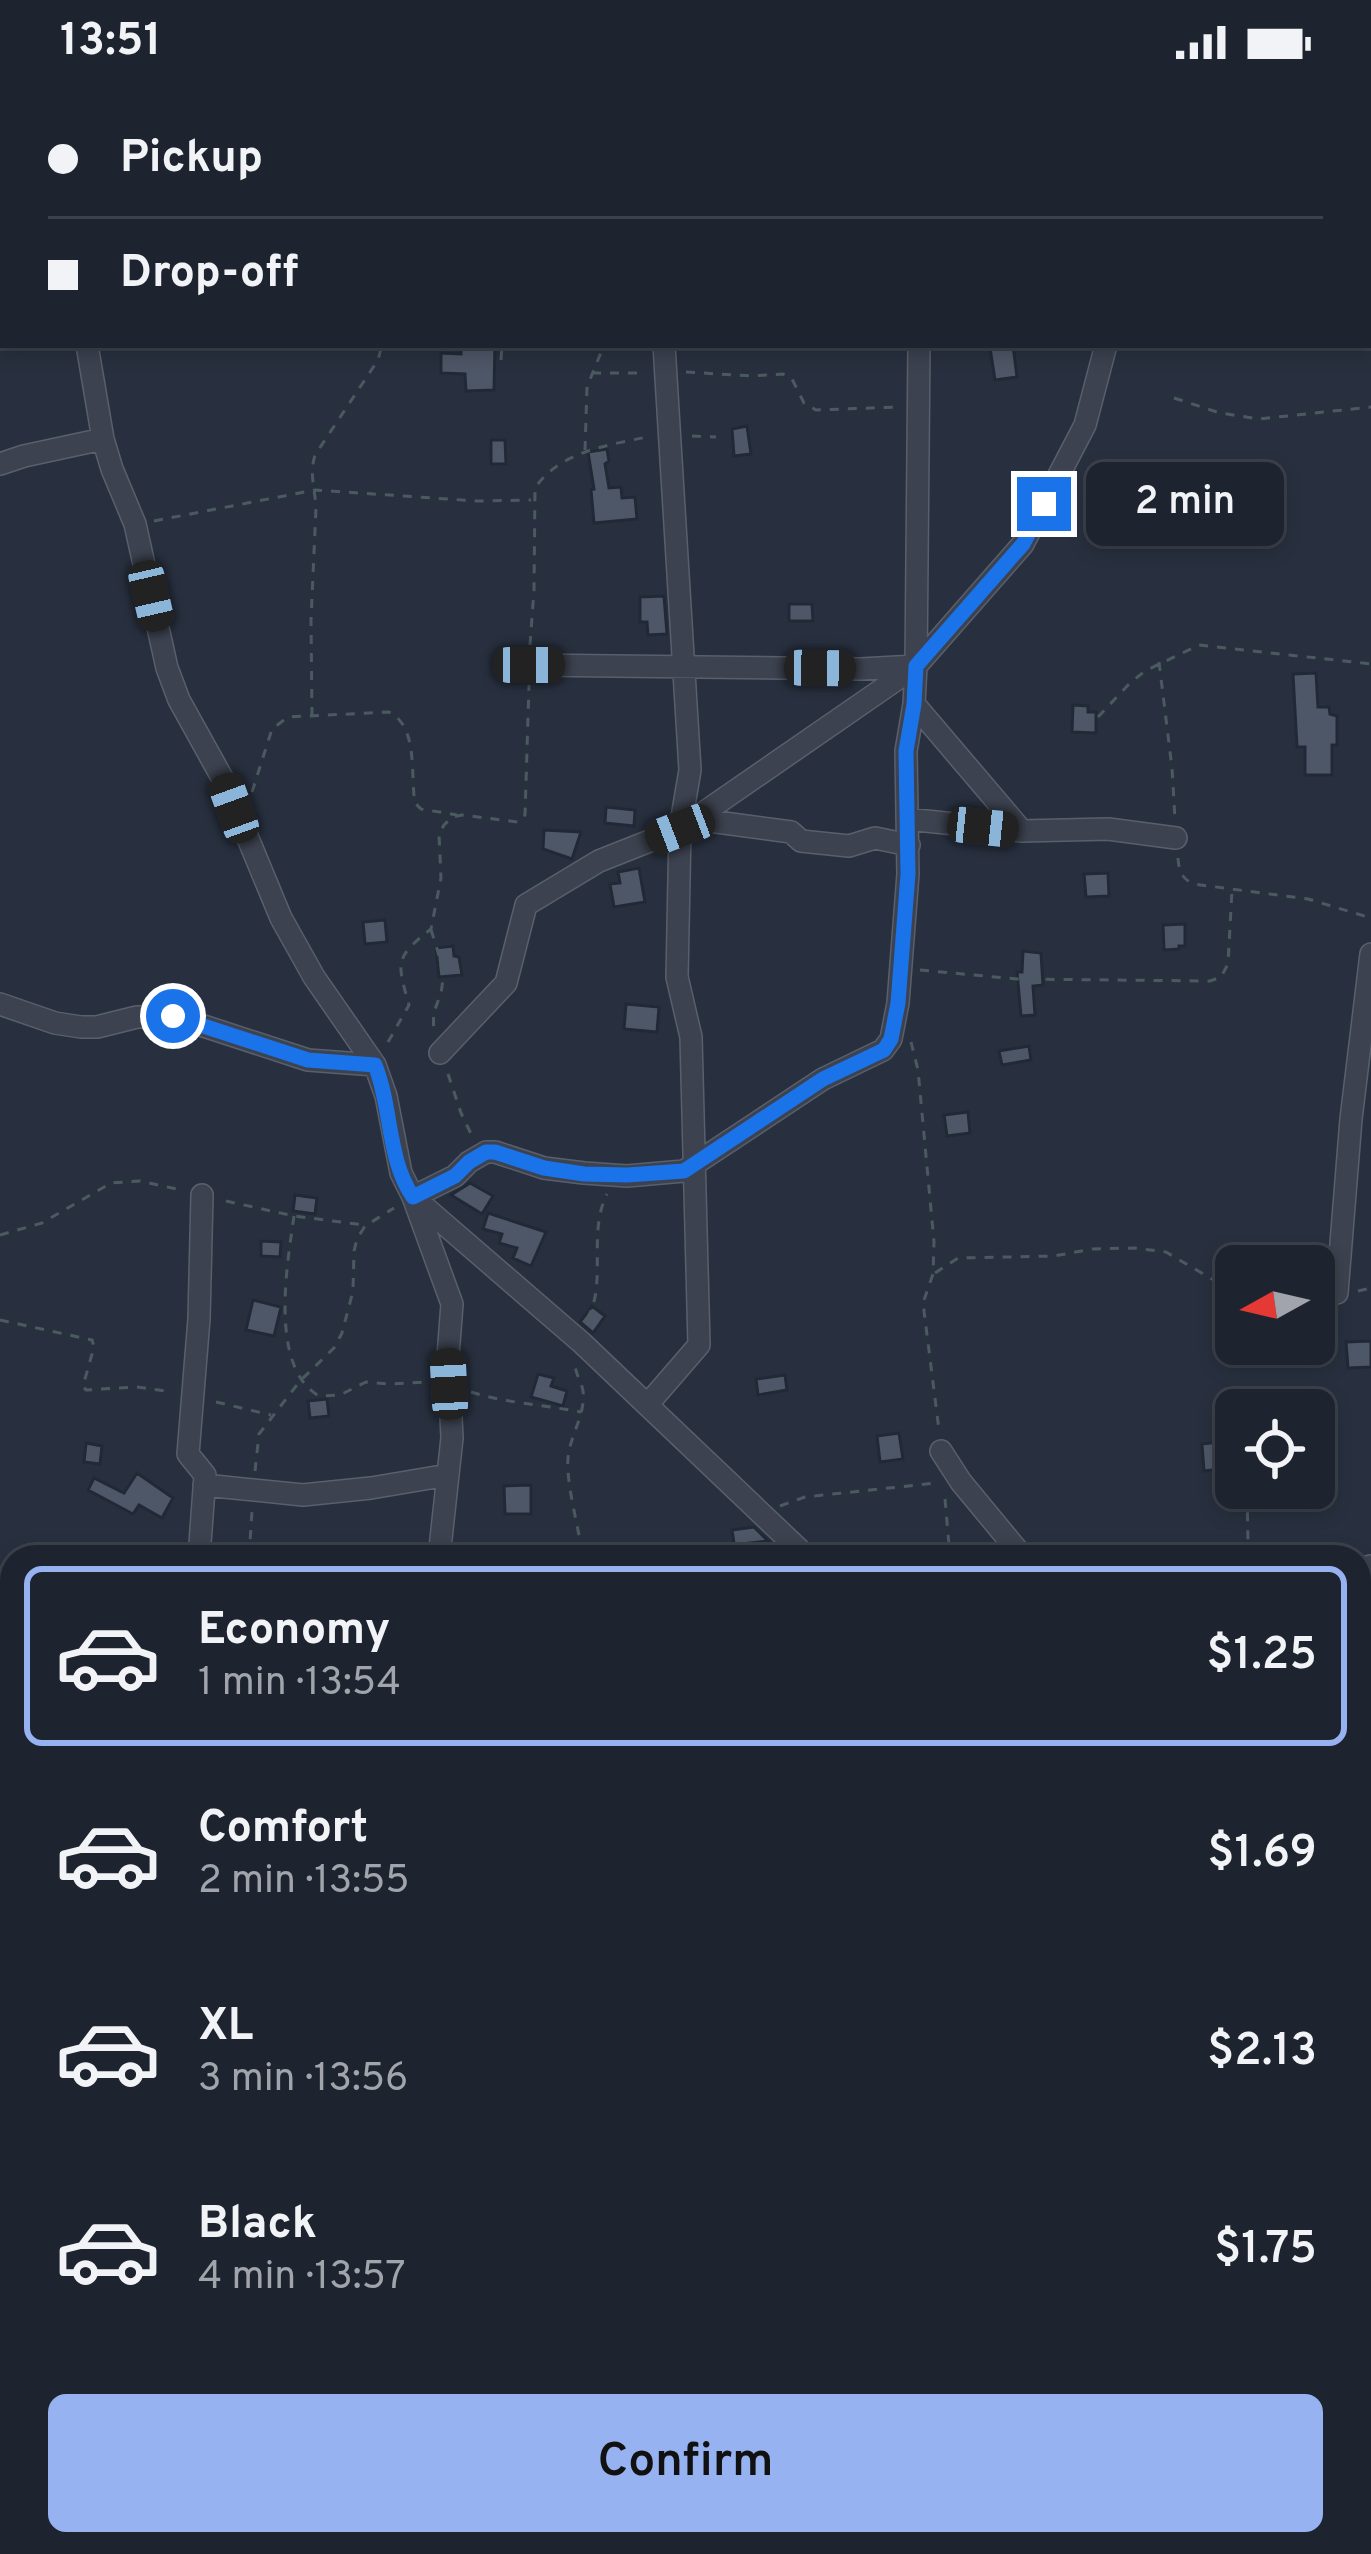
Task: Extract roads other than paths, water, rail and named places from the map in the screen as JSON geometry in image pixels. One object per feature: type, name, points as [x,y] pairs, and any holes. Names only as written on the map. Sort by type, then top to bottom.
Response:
[{"type":"street","points":[[88,348],[103,439],[135,524],[167,668],[179,700],[225,783],[281,918],[375,1065],[386,1096],[400,1173],[452,1304],[448,1356],[452,1438],[438,1545]]},
{"type":"street","points":[[648,1404],[699,1345],[692,1037],[677,977],[690,770],[664,348]]},
{"type":"street","points":[[413,1197],[455,1176],[486,1152],[584,1174],[684,1171],[823,1079],[884,1050],[891,1039],[898,1003],[909,845],[906,751],[916,666],[919,348]]},
{"type":"street","points":[[440,1053],[506,983],[526,905],[599,861],[687,824],[916,666],[1023,544],[1085,425],[1105,348]]},
{"type":"street","points":[[0,464],[103,439]]},
{"type":"street","points":[[529,665],[916,666]]},
{"type":"street","points":[[914,704],[1022,831]]},
{"type":"street","points":[[907,819],[1022,831],[1108,829],[1176,838]]},
{"type":"street","points":[[687,824],[791,832],[801,841],[849,845],[875,838],[909,845]]},
{"type":"street","points":[[1337,1293],[1371,954]]},
{"type":"street","points":[[0,1004],[81,1028],[137,1017],[173,1016],[308,1060],[375,1065]]},
{"type":"street","points":[[200,1545],[205,1475],[188,1454],[199,1319],[202,1195]]},
{"type":"street","points":[[413,1197],[582,1343],[795,1545]]},
{"type":"street","points":[[941,1451],[1013,1545]]},
{"type":"street","points":[[204,1485],[303,1495],[448,1475]]}]
